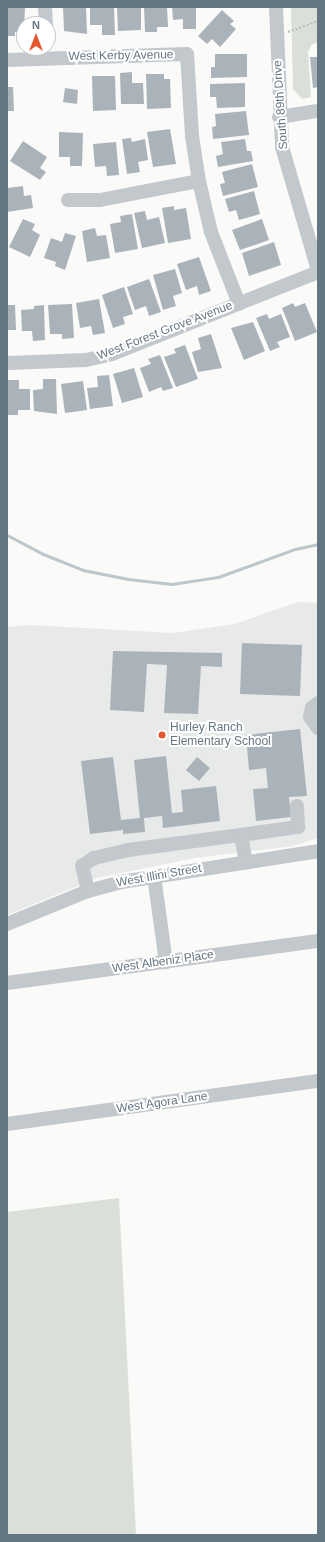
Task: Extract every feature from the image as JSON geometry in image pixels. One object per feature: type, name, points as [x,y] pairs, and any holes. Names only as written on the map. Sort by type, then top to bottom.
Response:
[{"type":"street","name":"South 89th Drive","points":[[276,7],[279,117],[282,147],[318,271]]},
{"type":"street","name":"West Kerby Avenue","points":[[56,53],[187,54],[192,136],[199,181]]},
{"type":"street","name":"West Kerby Avenue","points":[[7,60],[30,56]]},
{"type":"street","points":[[279,117],[318,111]]},
{"type":"street","points":[[68,200],[100,200],[199,181],[211,232],[238,304]]},
{"type":"street","name":"West Forest Grove Avenue","points":[[7,363],[86,360],[112,354],[318,271]]},
{"type":"street","points":[[318,703],[312,708],[310,717],[318,728]]},
{"type":"street","points":[[88,891],[82,866],[94,858],[128,850],[298,827],[297,806]]},
{"type":"street","points":[[241,835],[246,863]]},
{"type":"street","name":"West Illini Street","points":[[7,924],[88,891],[154,876],[318,851]]},
{"type":"street","points":[[154,876],[166,962]]},
{"type":"street","name":"West Albeniz Place","points":[[7,983],[318,941]]},
{"type":"street","name":"West Agora Lane","points":[[7,1124],[318,1081]]},
{"type":"path","points":[[277,33],[295,31],[318,21]]},
{"type":"shaded area","points":[[291,7],[318,7],[318,43],[312,44],[308,52],[311,97],[302,99],[293,89]]},
{"type":"shaded area","name":"Hurley Ranch Elementary School","points":[[297,602],[318,603],[318,838],[293,846],[195,858],[97,878],[7,915],[7,627],[29,625],[172,633],[235,624]]},
{"type":"shaded area","points":[[119,1198],[136,1535],[7,1535],[7,1212]]},
{"type":"building","points":[[7,7],[25,7],[25,16],[16,16],[15,36],[7,36]]},
{"type":"building","points":[[63,7],[86,7],[87,34],[64,31]]},
{"type":"building","points":[[90,7],[114,7],[115,35],[102,35],[102,25],[90,25]]},
{"type":"building","points":[[117,7],[141,7],[141,30],[118,31]]},
{"type":"building","points":[[144,7],[167,7],[168,27],[157,27],[157,32],[145,32]]},
{"type":"building","points":[[172,7],[196,7],[196,29],[183,29],[183,19],[173,20]]},
{"type":"building","points":[[222,10],[234,21],[230,24],[236,29],[220,47],[212,39],[207,44],[198,36]]},
{"type":"building","points":[[215,54],[247,54],[247,77],[211,78],[211,67],[215,67]]},
{"type":"building","points":[[310,57],[318,57],[318,87],[313,88]]},
{"type":"building","points":[[132,72],[132,83],[143,83],[144,104],[121,104],[120,73]]},
{"type":"building","points":[[146,74],[164,74],[164,79],[170,79],[171,108],[147,109]]},
{"type":"building","points":[[92,76],[115,76],[116,110],[93,111]]},
{"type":"building","points":[[245,83],[245,107],[217,108],[216,97],[210,97],[210,84]]},
{"type":"building","points":[[7,87],[13,87],[14,111],[7,111]]},
{"type":"building","points":[[65,88],[78,90],[77,104],[63,102]]},
{"type":"building","points":[[246,111],[249,135],[213,139],[212,127],[216,126],[215,114]]},
{"type":"building","points":[[170,129],[176,164],[153,167],[147,132]]},
{"type":"building","points":[[59,132],[83,133],[82,166],[70,166],[70,157],[59,157]]},
{"type":"building","points":[[131,138],[132,142],[145,139],[148,160],[138,162],[140,172],[127,174],[122,139]]},
{"type":"building","points":[[245,139],[247,151],[251,151],[253,161],[218,167],[216,156],[223,154],[221,142]]},
{"type":"building","points":[[23,141],[47,157],[40,168],[46,172],[40,180],[10,161]]},
{"type":"building","points":[[116,142],[119,175],[107,176],[106,166],[95,167],[93,144]]},
{"type":"building","points":[[252,164],[258,187],[223,196],[220,184],[225,183],[222,172]]},
{"type":"building","points":[[23,186],[24,196],[31,195],[33,208],[7,212],[7,188]]},
{"type":"building","points":[[254,191],[260,214],[239,220],[236,210],[229,212],[225,199]]},
{"type":"building","points":[[174,206],[174,210],[186,208],[191,239],[168,243],[162,208]]},
{"type":"building","points":[[145,211],[147,220],[159,217],[165,243],[142,248],[134,213]]},
{"type":"building","points":[[132,214],[138,249],[115,253],[110,224],[121,222],[120,216]]},
{"type":"building","points":[[23,219],[35,224],[32,230],[40,235],[30,257],[9,247]]},
{"type":"building","points":[[262,219],[269,240],[240,250],[232,230]]},
{"type":"building","points":[[95,228],[97,236],[106,235],[110,258],[87,262],[82,231]]},
{"type":"building","points":[[65,233],[76,236],[65,270],[55,266],[56,262],[44,258],[51,238],[62,242]]},
{"type":"building","points":[[274,242],[281,265],[249,276],[242,253]]},
{"type":"building","points":[[199,257],[211,291],[199,295],[197,286],[186,290],[177,264]]},
{"type":"building","points":[[175,269],[182,293],[173,296],[176,306],[163,310],[153,275]]},
{"type":"building","points":[[149,279],[161,312],[149,316],[146,306],[135,310],[127,287]]},
{"type":"building","points":[[124,287],[133,314],[123,317],[125,324],[113,328],[102,295]]},
{"type":"building","points":[[99,299],[105,333],[93,335],[91,326],[80,328],[76,303]]},
{"type":"building","points":[[293,303],[295,307],[305,303],[317,332],[295,341],[282,308]]},
{"type":"building","points":[[72,304],[74,338],[62,339],[62,334],[50,334],[48,305]]},
{"type":"building","points":[[7,305],[15,305],[16,330],[7,330]]},
{"type":"building","points":[[44,305],[45,340],[33,341],[32,331],[22,331],[21,310],[34,309],[34,306]]},
{"type":"building","points":[[267,314],[269,319],[281,314],[290,337],[277,342],[280,347],[270,351],[256,318]]},
{"type":"building","points":[[253,322],[265,351],[244,360],[231,328]]},
{"type":"building","points":[[211,334],[222,368],[198,372],[192,352],[201,349],[198,338]]},
{"type":"building","points":[[185,345],[198,379],[176,387],[164,357],[176,353],[174,349]]},
{"type":"building","points":[[160,355],[173,388],[163,391],[161,387],[149,392],[140,368],[151,364],[148,359]]},
{"type":"building","points":[[134,368],[143,397],[122,403],[113,374]]},
{"type":"building","points":[[109,375],[113,406],[90,409],[87,388],[98,387],[97,376]]},
{"type":"building","points":[[43,379],[56,379],[57,414],[34,411],[33,390],[43,389]]},
{"type":"building","points":[[7,380],[19,380],[19,389],[30,389],[30,410],[18,410],[18,415],[7,415]]},
{"type":"building","points":[[83,381],[87,410],[65,413],[61,384]]},
{"type":"building","points":[[242,643],[302,645],[300,696],[240,694]]},
{"type":"building","points":[[113,651],[222,653],[222,667],[201,666],[198,714],[164,713],[167,665],[147,664],[144,712],[110,710]]},
{"type":"building","points":[[300,729],[307,796],[289,797],[291,817],[256,821],[253,789],[268,788],[266,768],[249,770],[246,735]]},
{"type":"building","points":[[166,756],[172,813],[183,812],[181,790],[216,786],[220,821],[163,828],[162,816],[144,818],[145,832],[123,834],[123,830],[90,834],[81,761],[113,757],[121,820],[140,818],[134,760]]},
{"type":"building","points":[[197,757],[210,768],[199,781],[186,770]]},
{"type":"waterway","points":[[7,535],[43,554],[83,570],[128,579],[172,584],[218,577],[295,549],[318,544]]},
{"type":"place","name":"Hurley Ranch Elementary School","points":[[162,735]]}]
